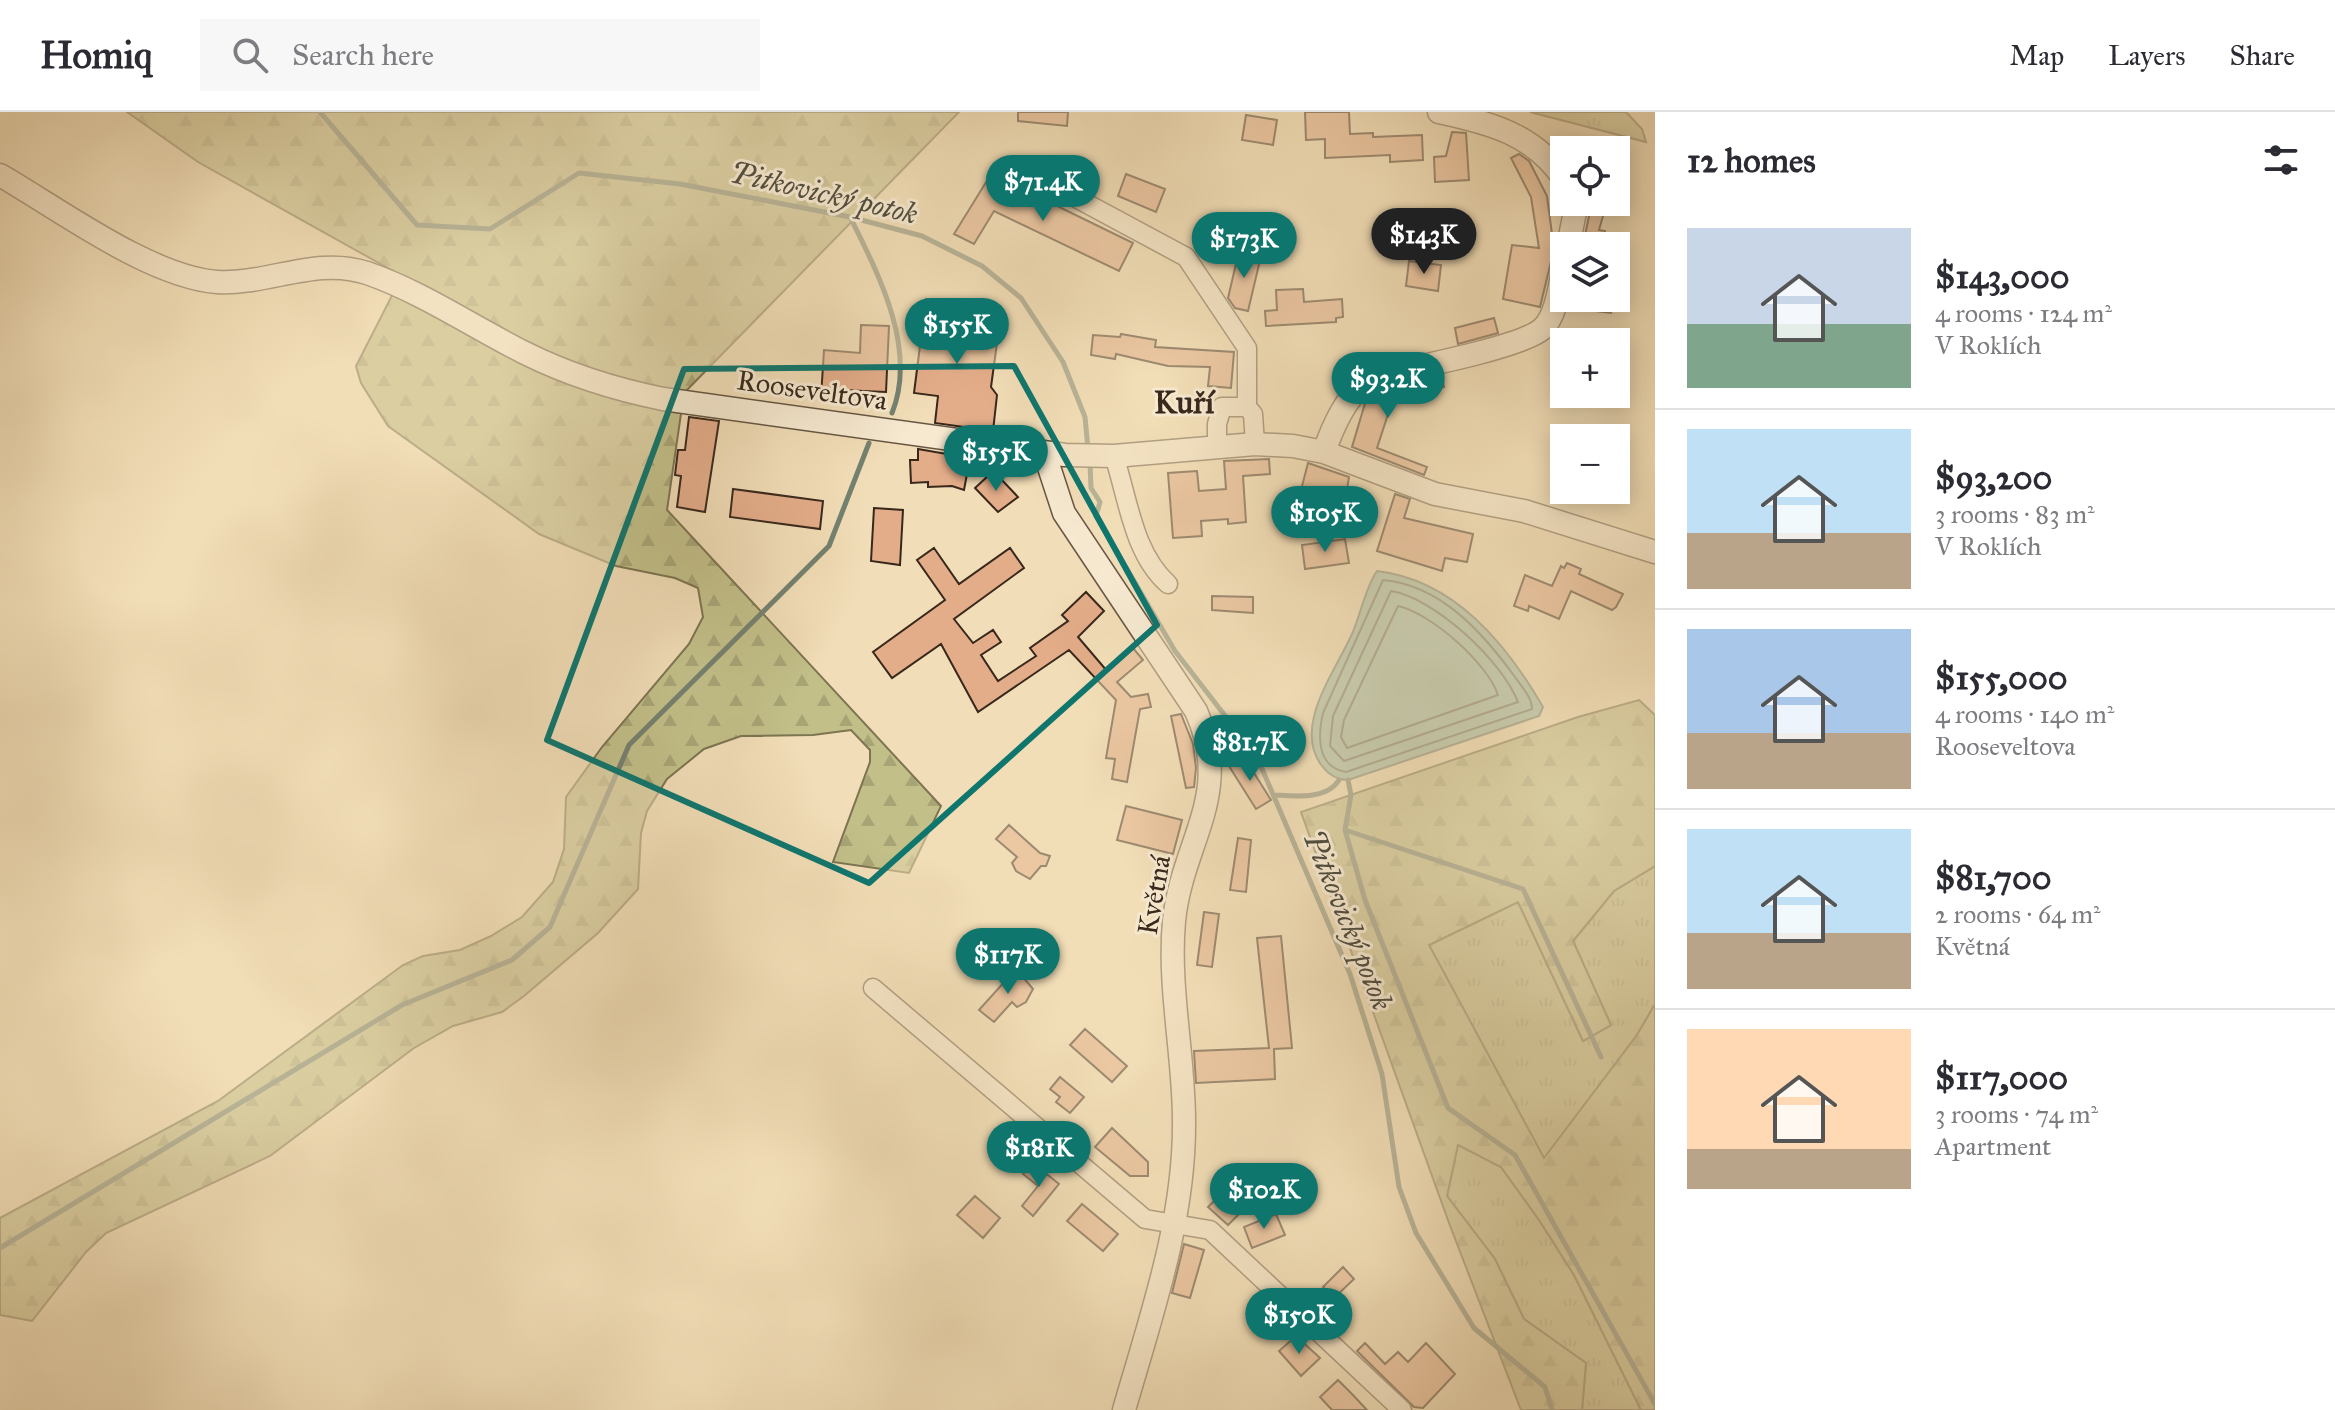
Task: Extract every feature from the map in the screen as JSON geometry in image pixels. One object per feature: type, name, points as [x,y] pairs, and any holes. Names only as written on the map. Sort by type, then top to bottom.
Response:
[{"type":"street","points":[[1439,112],[1516,133],[1550,157]]},
{"type":"street","points":[[1026,171],[1186,257],[1247,348],[1247,407],[1253,414],[1255,444]]},
{"type":"street","name":"Rooseveltova","points":[[0,175],[150,262],[188,277],[235,282],[309,268],[335,267],[363,272],[391,283],[527,354],[600,385],[663,399],[1055,454],[1108,456],[1255,444],[1324,452],[1435,494],[1524,511],[1655,552]]},
{"type":"street","points":[[1324,452],[1336,417],[1367,378],[1519,341],[1544,329],[1551,312]]},
{"type":"street","points":[[1217,447],[1217,424],[1222,407],[1247,407]]},
{"type":"street","name":"Květná","points":[[1055,454],[1064,513],[1196,711],[1207,734],[1211,786],[1174,919],[1173,967],[1184,1120],[1180,1195],[1127,1400]]},
{"type":"street","points":[[1108,456],[1138,538],[1155,573],[1168,584]]},
{"type":"street","points":[[873,988],[1145,1219],[1174,1227],[1210,1230],[1402,1410]]},
{"type":"highlighted area","points":[[1014,366],[1157,625],[869,883],[547,740],[684,369]]},
{"type":"green space","points":[[127,112],[959,112],[684,393],[667,510],[941,806],[909,873],[833,862],[870,762],[870,750],[851,730],[813,735],[741,736],[704,749],[667,779],[647,811],[641,833],[638,889],[598,933],[524,996],[502,1012],[453,1026],[414,1048],[270,1156],[106,1233],[86,1252],[32,1321],[0,1315],[0,1218],[218,1101],[403,965],[423,956],[460,950],[522,917],[553,882],[564,849],[566,797],[602,747],[689,644],[703,617],[698,588],[675,578],[616,566],[539,534],[388,426],[361,383],[356,366],[402,276],[198,162]]},
{"type":"green space","points":[[1530,112],[1626,112],[1642,129],[1646,142]]},
{"type":"green space","points":[[1639,700],[1655,715],[1655,866],[1614,891],[1573,941],[1611,1025],[1583,1041],[1518,902],[1429,945],[1544,1158],[1637,1035],[1655,1004],[1655,1410],[1641,1410],[1574,1275],[1501,1167],[1458,1145],[1447,1196],[1495,1259],[1524,1319],[1586,1363],[1582,1410],[1521,1410],[1449,1223],[1301,812],[1578,717]]},
{"type":"green space","points":[[1655,866],[1655,1004],[1637,1035],[1544,1159],[1429,945],[1518,902],[1583,1041],[1611,1025],[1573,941],[1614,891]]},
{"type":"green space","points":[[1458,1144],[1501,1167],[1539,1220],[1574,1275],[1641,1410],[1582,1410],[1586,1363],[1524,1319],[1495,1259],[1447,1196]]},
{"type":"water","points":[[1377,571],[1430,587],[1475,618],[1495,638],[1528,683],[1543,707],[1539,716],[1348,780],[1327,772],[1314,751],[1314,717]]},
{"type":"building","points":[[1018,112],[1068,112],[1067,126],[1018,121]]},
{"type":"building","points":[[1305,112],[1349,112],[1350,134],[1373,133],[1373,137],[1422,135],[1423,160],[1390,162],[1390,155],[1325,158],[1325,139],[1306,140]]},
{"type":"building","points":[[1246,115],[1277,120],[1273,145],[1242,140]]},
{"type":"building","points":[[1452,132],[1466,133],[1469,180],[1435,182],[1434,157],[1446,156]]},
{"type":"building","points":[[1519,154],[1529,161],[1547,196],[1552,232],[1550,266],[1540,307],[1503,299],[1512,245],[1539,248],[1531,197],[1511,158]]},
{"type":"building","points":[[1126,174],[1165,189],[1156,212],[1118,196]]},
{"type":"building","points":[[988,179],[1008,182],[1133,243],[1119,271],[994,211],[974,244],[954,234]]},
{"type":"building","points":[[1589,216],[1603,216],[1599,230],[1605,232],[1586,232]]},
{"type":"building","points":[[1239,251],[1261,256],[1248,311],[1235,308],[1228,298]]},
{"type":"building","points":[[1409,261],[1441,265],[1438,291],[1406,286]]},
{"type":"building","points":[[1303,289],[1304,302],[1342,299],[1343,317],[1336,318],[1336,322],[1266,326],[1265,311],[1277,310],[1276,290]]},
{"type":"building","points":[[926,299],[983,307],[979,340],[997,343],[991,387],[997,395],[993,431],[935,423],[938,396],[914,393]]},
{"type":"building","points":[[1494,318],[1498,333],[1458,344],[1455,328]]},
{"type":"building","points":[[861,325],[889,326],[886,392],[842,390],[841,399],[821,397],[824,350],[860,353]]},
{"type":"building","points":[[1121,334],[1156,340],[1155,347],[1234,352],[1231,388],[1208,386],[1210,367],[1168,366],[1116,354],[1115,359],[1091,355],[1093,335],[1120,337]]},
{"type":"building","points":[[1442,376],[1444,387],[1393,399],[1377,448],[1427,467],[1424,475],[1352,447],[1366,400],[1374,391]]},
{"type":"building","points":[[689,417],[719,421],[705,512],[677,507],[681,476],[675,475],[678,450],[685,450]]},
{"type":"building","points":[[918,449],[970,458],[964,490],[952,486],[928,487],[928,482],[911,483],[910,460],[918,460]]},
{"type":"building","points":[[1269,459],[1270,474],[1243,476],[1246,522],[1228,524],[1228,519],[1201,521],[1202,536],[1173,538],[1168,473],[1197,471],[1199,491],[1226,489],[1224,461]]},
{"type":"building","points":[[1308,463],[1349,477],[1345,503],[1301,490]]},
{"type":"building","points":[[989,475],[997,484],[1001,479],[1018,497],[998,512],[975,488]]},
{"type":"building","points":[[733,489],[823,501],[820,529],[730,517]]},
{"type":"building","points":[[1395,494],[1410,499],[1404,518],[1473,534],[1467,562],[1445,558],[1442,571],[1377,551]]},
{"type":"building","points":[[874,508],[903,510],[900,565],[871,561]]},
{"type":"building","points":[[1345,539],[1349,563],[1305,569],[1302,545]]},
{"type":"building","points":[[934,548],[959,584],[1010,548],[1024,568],[954,619],[973,643],[993,630],[1001,642],[981,655],[998,681],[1036,656],[1030,648],[1068,621],[1062,615],[1086,592],[1104,611],[1078,637],[1107,671],[1133,648],[1143,660],[1117,682],[1131,697],[1148,694],[1151,707],[1140,709],[1127,782],[1112,779],[1115,759],[1106,758],[1116,700],[1069,650],[978,712],[941,644],[892,678],[873,652],[945,600],[917,560]]},
{"type":"building","points":[[1567,563],[1581,569],[1579,574],[1623,594],[1616,607],[1612,610],[1571,591],[1559,619],[1529,606],[1528,611],[1514,606],[1525,575],[1552,586],[1561,566],[1564,568]]},
{"type":"building","points":[[1212,596],[1253,597],[1253,613],[1212,610]]},
{"type":"building","points":[[1181,714],[1193,744],[1196,768],[1194,787],[1186,788],[1171,716]]},
{"type":"building","points":[[1244,757],[1271,800],[1256,809],[1229,766]]},
{"type":"building","points":[[1126,806],[1182,820],[1173,854],[1117,840]]},
{"type":"building","points":[[1009,825],[1040,853],[1050,856],[1046,866],[1041,866],[1030,879],[1016,871],[1012,863],[1017,857],[996,839]]},
{"type":"building","points":[[1238,838],[1251,840],[1246,892],[1230,890]]},
{"type":"building","points":[[1204,912],[1219,914],[1212,967],[1197,965]]},
{"type":"building","points":[[1281,936],[1292,1048],[1274,1049],[1275,1079],[1196,1083],[1194,1051],[1269,1048],[1257,938]]},
{"type":"building","points":[[1011,969],[1016,969],[1033,989],[1026,1002],[1017,1007],[1012,1002],[994,1022],[979,1010],[1007,979]]},
{"type":"building","points":[[1085,1029],[1127,1066],[1112,1082],[1070,1045]]},
{"type":"building","points":[[1060,1077],[1084,1097],[1070,1113],[1056,1102],[1060,1097],[1050,1089]]},
{"type":"building","points":[[1112,1128],[1148,1162],[1148,1176],[1130,1176],[1095,1147]]},
{"type":"building","points":[[1033,1163],[1059,1184],[1033,1216],[1022,1206],[1038,1186],[1023,1174]]},
{"type":"building","points":[[975,1196],[1000,1218],[983,1238],[957,1215]]},
{"type":"building","points":[[1219,1196],[1238,1215],[1228,1225],[1208,1207]]},
{"type":"building","points":[[1082,1204],[1118,1234],[1103,1251],[1067,1221]]},
{"type":"building","points":[[1276,1214],[1285,1235],[1252,1248],[1244,1227]]},
{"type":"building","points":[[1184,1244],[1204,1250],[1190,1298],[1172,1293]]},
{"type":"building","points":[[1343,1267],[1354,1279],[1334,1298],[1323,1287]]},
{"type":"building","points":[[1296,1336],[1320,1358],[1301,1376],[1279,1351]]},
{"type":"building","points":[[1365,1343],[1385,1364],[1398,1352],[1408,1362],[1426,1343],[1455,1374],[1423,1408],[1414,1407],[1357,1351]]},
{"type":"building","points":[[1338,1380],[1367,1410],[1332,1410],[1320,1397]]},
{"type":"waterway","name":"Pitkovický potok","points":[[320,112],[417,225],[490,229],[579,173],[680,184],[850,217],[922,236],[982,266],[1021,298],[1063,362],[1085,417],[1088,449]]},
{"type":"waterway","points":[[850,217],[882,287],[898,338],[899,388],[892,413]]},
{"type":"waterway","points":[[0,1248],[402,1005],[512,960],[550,927],[629,745],[829,546],[869,443]]},
{"type":"waterway","name":"Pitkovický potok","points":[[1090,463],[1091,488],[1100,502],[1096,516],[1175,651],[1257,757],[1350,974],[1382,1074],[1399,1187],[1416,1233],[1474,1328],[1545,1387],[1552,1410]]},
{"type":"waterway","points":[[1274,795],[1318,794],[1327,791],[1339,780]]},
{"type":"waterway","points":[[1348,780],[1351,795],[1345,830],[1365,900],[1448,1108],[1515,1155],[1655,1404]]},
{"type":"waterway","points":[[1345,830],[1523,889],[1601,1057]]},
{"type":"district","name":"Kuří","points":[[1184,402]]}]
